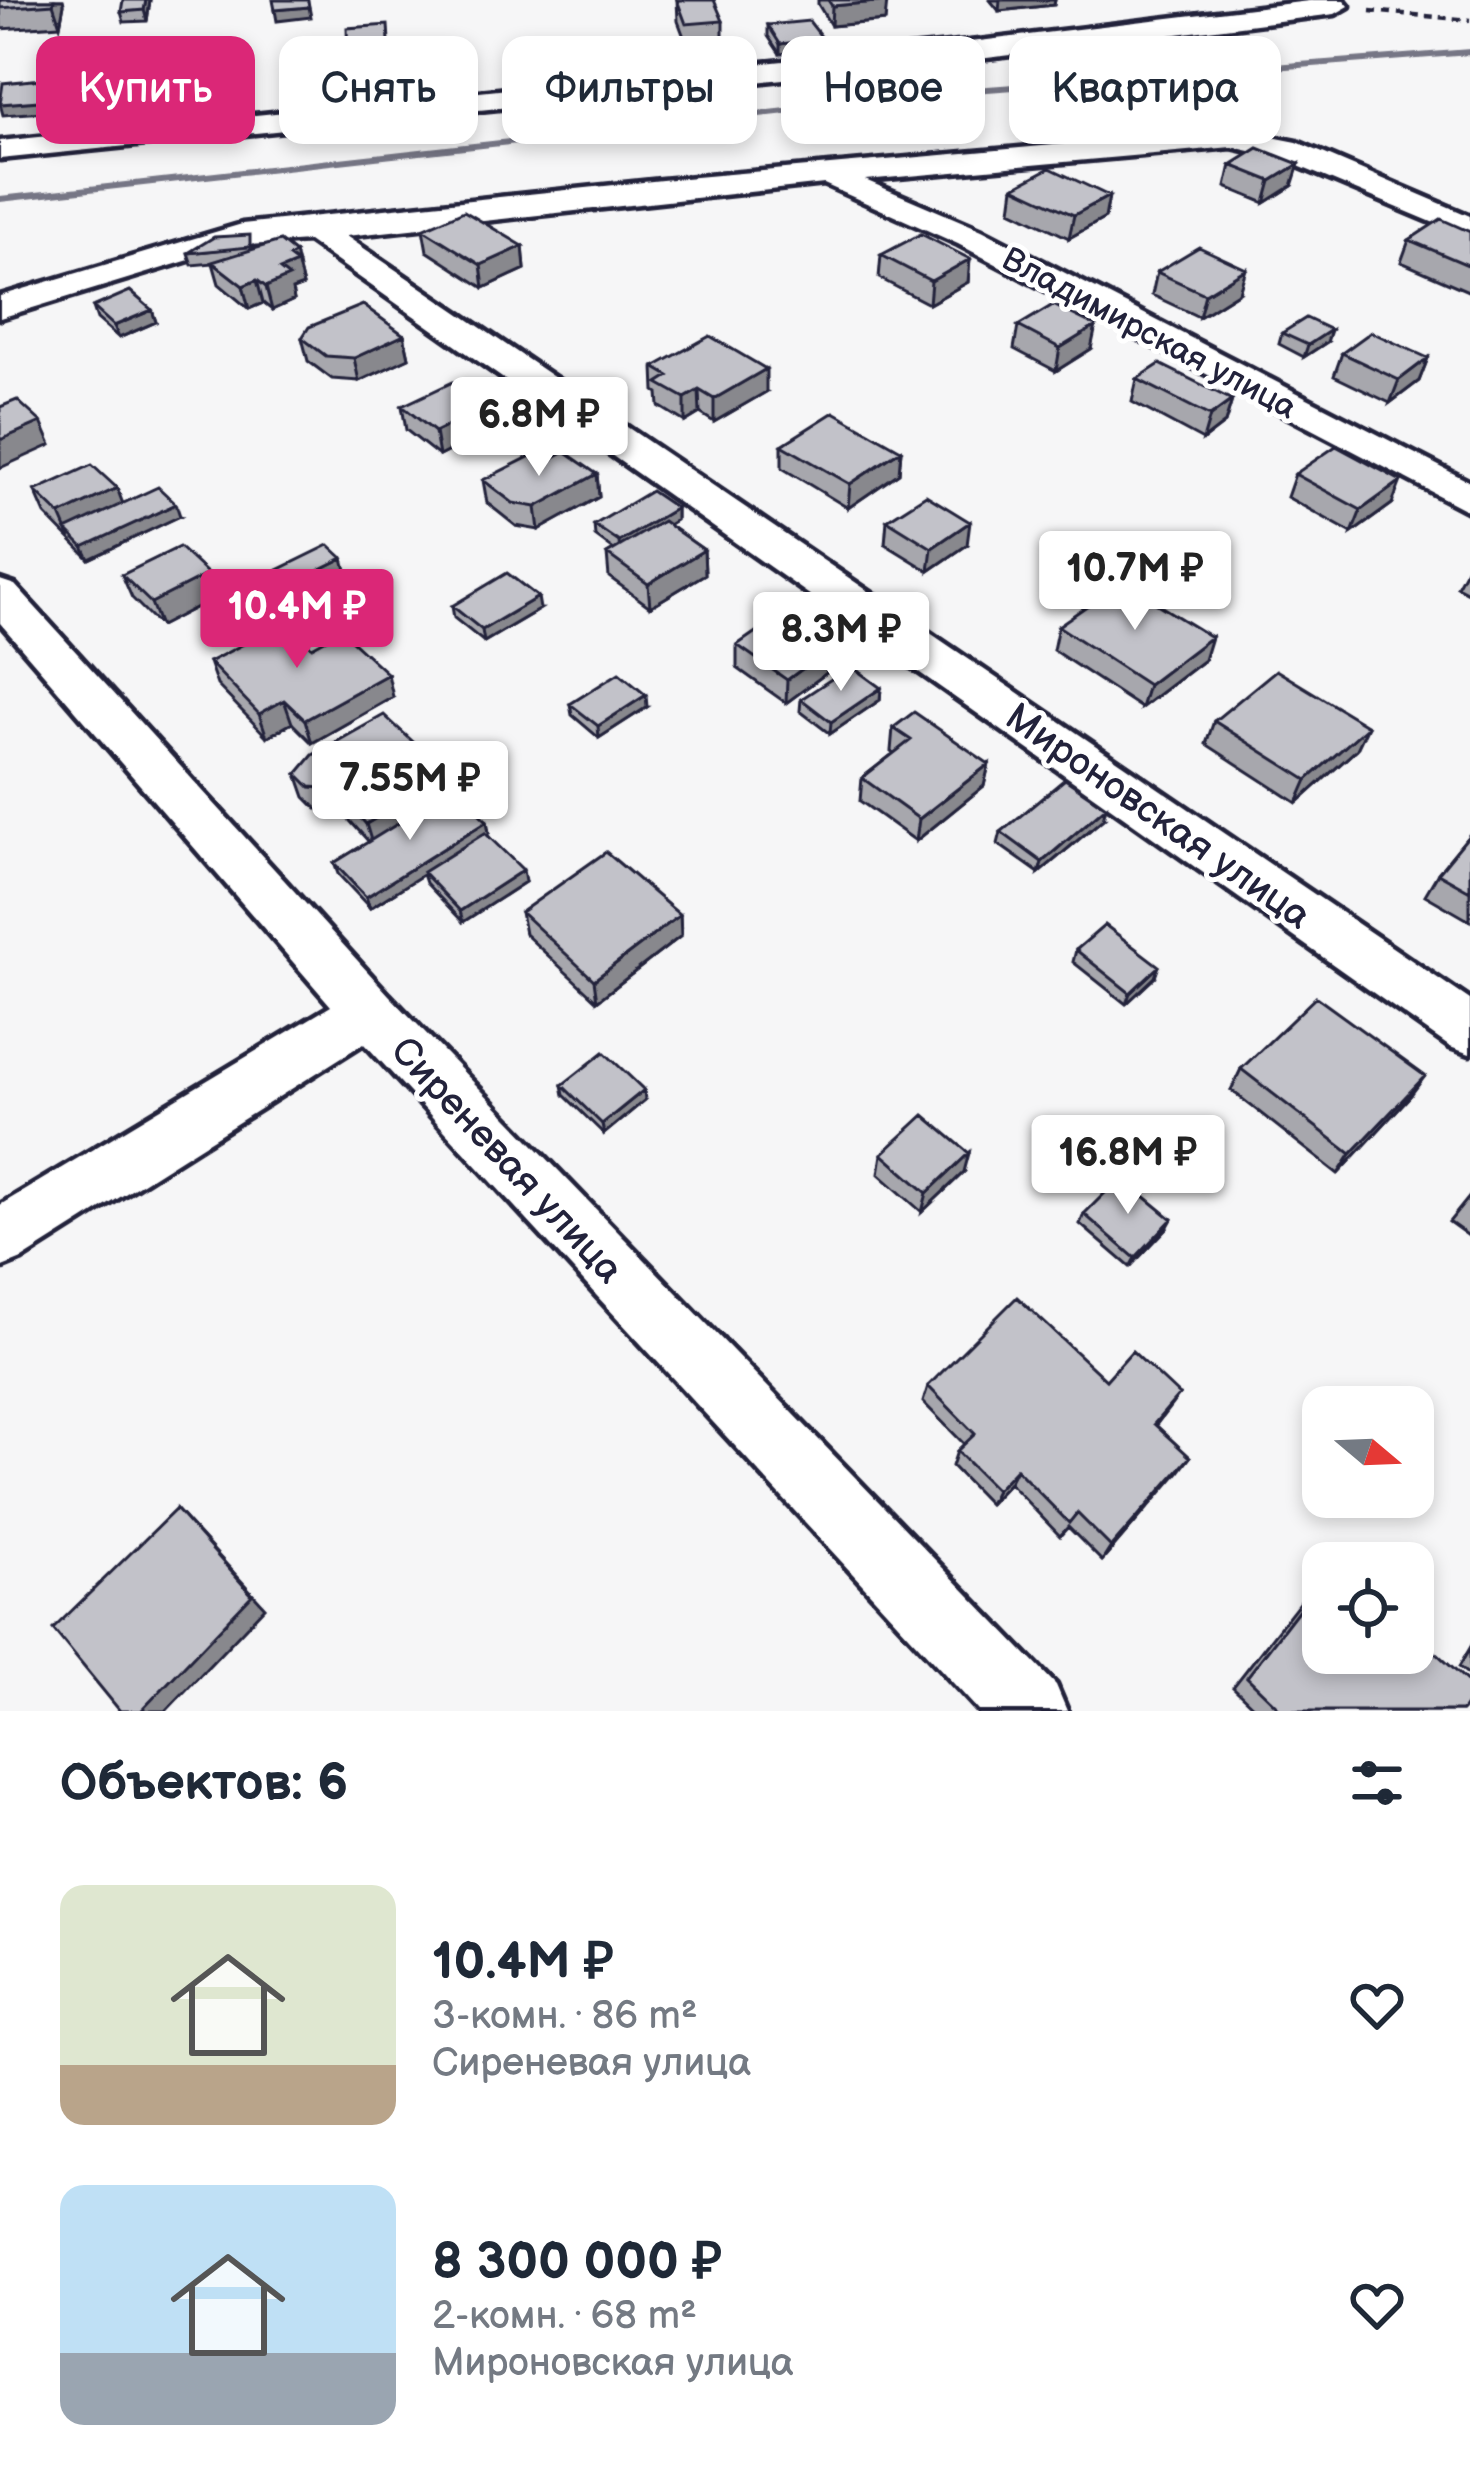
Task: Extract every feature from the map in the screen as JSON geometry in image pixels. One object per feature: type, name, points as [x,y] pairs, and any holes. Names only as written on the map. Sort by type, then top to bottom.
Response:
[{"type":"street","points":[[0,150],[979,50],[1335,6]]},
{"type":"street","points":[[0,307],[231,236],[315,230],[606,193],[1232,138],[1286,149],[1470,228]]},
{"type":"street","name":"Владимирская улица","points":[[826,175],[970,237],[1470,499]]},
{"type":"street","name":"Мироновская улица","points":[[315,230],[1470,1030]]},
{"type":"street","name":"Сиреневая улица","points":[[0,595],[369,1011],[1030,1711]]},
{"type":"street","points":[[0,1238],[369,1011]]},
{"type":"path","points":[[1335,6],[1470,20]]},
{"type":"building","points":[[0,0],[54,0],[53,4],[0,8]]},
{"type":"building","points":[[123,0],[146,0],[144,10],[121,12]]},
{"type":"building","points":[[273,0],[308,0],[309,7],[275,10]]},
{"type":"building","points":[[677,0],[714,0],[723,21],[686,24]]},
{"type":"building","points":[[828,0],[886,0],[887,1],[832,6]]},
{"type":"building","points":[[809,21],[821,36],[781,36],[780,44],[768,25]]},
{"type":"building","points":[[388,25],[389,36],[347,36],[347,28]]},
{"type":"building","points":[[36,80],[36,101],[0,104],[3,83]]},
{"type":"building","points":[[1258,148],[1299,164],[1271,181],[1231,165]]},
{"type":"building","points":[[1050,168],[1109,196],[1074,215],[1014,187]]},
{"type":"building","points":[[464,211],[523,246],[481,265],[423,229]]},
{"type":"building","points":[[1441,219],[1470,232],[1470,266],[1409,240]]},
{"type":"building","points":[[921,234],[970,259],[931,281],[881,255]]},
{"type":"building","points":[[250,235],[250,247],[188,253],[214,237]]},
{"type":"building","points":[[280,241],[295,253],[289,257],[297,263],[280,270],[289,277],[266,287],[257,280],[243,286],[212,262]]},
{"type":"building","points":[[1199,247],[1246,269],[1205,294],[1157,272]]},
{"type":"building","points":[[130,291],[152,310],[114,326],[93,307]]},
{"type":"building","points":[[363,305],[404,335],[354,358],[326,356],[302,338],[309,327]]},
{"type":"building","points":[[1053,305],[1096,326],[1060,348],[1018,326]]},
{"type":"building","points":[[1306,318],[1331,330],[1308,345],[1282,333]]},
{"type":"building","points":[[1371,332],[1428,358],[1399,380],[1342,353]]},
{"type":"building","points":[[710,336],[766,369],[714,399],[699,390],[685,398],[658,383],[669,376],[654,367]]},
{"type":"building","points":[[1160,364],[1232,400],[1210,416],[1137,379]]},
{"type":"building","points":[[453,382],[487,407],[435,432],[402,406]]},
{"type":"building","points":[[17,400],[41,422],[0,440],[0,407]]},
{"type":"building","points":[[834,412],[901,450],[850,484],[782,445]]},
{"type":"building","points":[[1336,446],[1401,481],[1361,510],[1295,474]]},
{"type":"building","points":[[565,452],[597,474],[536,507],[513,503],[483,480],[531,456],[543,464]]},
{"type":"building","points":[[92,465],[117,488],[60,515],[35,491]]},
{"type":"building","points":[[158,487],[176,504],[83,547],[66,530]]},
{"type":"building","points":[[651,491],[676,508],[619,542],[594,525]]},
{"type":"building","points":[[926,495],[970,522],[932,548],[887,520]]},
{"type":"building","points":[[663,521],[704,550],[648,584],[607,554]]},
{"type":"building","points":[[329,545],[343,558],[286,586],[272,573]]},
{"type":"building","points":[[179,547],[208,574],[151,603],[122,575]]},
{"type":"building","points":[[507,573],[538,597],[482,630],[452,606]]},
{"type":"building","points":[[1121,582],[1211,637],[1148,685],[1058,626]]},
{"type":"building","points":[[792,607],[842,640],[787,680],[737,645]]},
{"type":"building","points":[[286,622],[312,647],[341,631],[388,674],[305,720],[284,700],[259,714],[209,662]]},
{"type":"building","points":[[851,666],[881,688],[831,722],[801,699]]},
{"type":"building","points":[[1276,670],[1368,726],[1307,780],[1214,721]]},
{"type":"building","points":[[619,673],[646,695],[598,726],[570,704]]},
{"type":"building","points":[[914,712],[989,764],[919,819],[862,778],[911,740],[893,728]]},
{"type":"building","points":[[384,715],[449,775],[366,824],[334,789],[310,787],[297,774],[313,755]]},
{"type":"building","points":[[1065,779],[1106,807],[1042,862],[1001,832]]},
{"type":"building","points":[[454,789],[487,821],[366,897],[334,863]]},
{"type":"building","points":[[485,833],[523,870],[460,911],[423,872]]},
{"type":"building","points":[[1470,834],[1470,891],[1438,873]]},
{"type":"building","points":[[606,852],[680,915],[594,980],[521,912]]},
{"type":"building","points":[[1105,925],[1159,966],[1130,993],[1076,950]]},
{"type":"building","points":[[1316,997],[1425,1076],[1351,1154],[1241,1069]]},
{"type":"building","points":[[604,1052],[644,1090],[602,1124],[562,1085]]},
{"type":"building","points":[[924,1115],[969,1153],[927,1193],[882,1154]]},
{"type":"building","points":[[1121,1177],[1172,1219],[1135,1258],[1084,1214]]},
{"type":"building","points":[[1017,1297],[1106,1380],[1132,1351],[1179,1395],[1154,1424],[1190,1457],[1111,1547],[1077,1513],[1069,1523],[1016,1469],[996,1490],[957,1451],[975,1434],[928,1386]]},
{"type":"building","points":[[176,1509],[252,1595],[141,1711],[120,1711],[53,1629]]},
{"type":"building","points":[[1302,1605],[1302,1674],[1434,1674],[1434,1651],[1470,1684],[1470,1699],[1462,1711],[1282,1711],[1247,1677]]},
{"type":"waterway","points":[[0,199],[974,90],[1470,52]]}]
